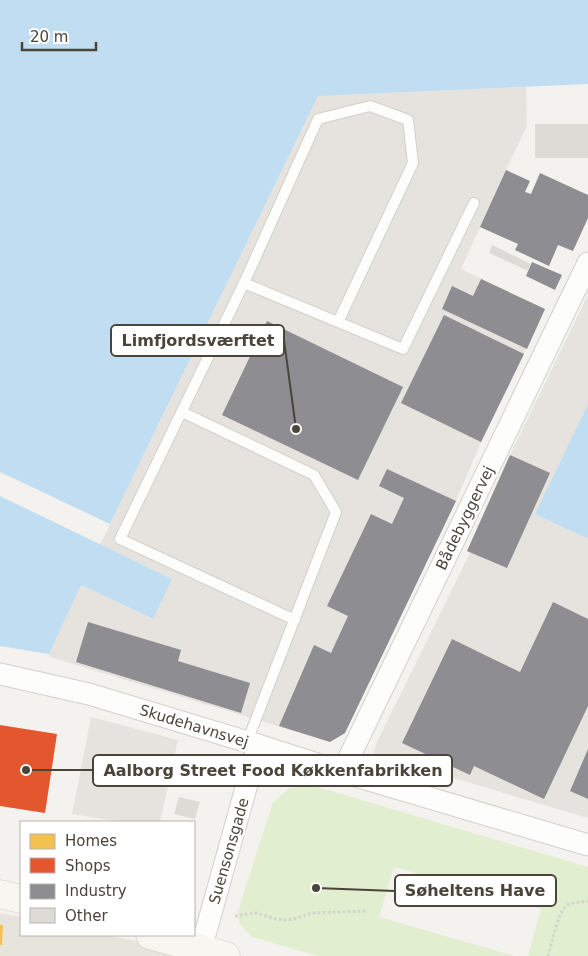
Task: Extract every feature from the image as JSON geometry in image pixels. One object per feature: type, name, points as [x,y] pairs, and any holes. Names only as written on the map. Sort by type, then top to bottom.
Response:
[{"type":"street","name":"Bådebyggervej","points":[[342,772],[588,264]]},
{"type":"street","name":"Skudehavnsvej","points":[[0,674],[89,694],[588,845]]},
{"type":"street","name":"Suensonsgade","points":[[209,954],[211,915],[253,744]]},
{"type":"street","points":[[0,894],[20,899]]},
{"type":"street","points":[[153,936],[209,954]]},
{"type":"lane","points":[[295,620],[120,539],[244,283],[318,118],[370,106],[408,120],[413,163],[338,322]]},
{"type":"lane","points":[[244,283],[403,349],[474,203]]},
{"type":"lane","points":[[182,412],[314,474],[336,512],[295,620],[253,744]]},
{"type":"path","points":[[548,956],[565,907],[573,903],[588,901]]},
{"type":"path","points":[[211,915],[231,917],[256,913],[286,920],[312,913],[367,911]]},
{"type":"shaded area","points":[[526,87],[527,126],[461,269],[545,309],[345,733],[330,742],[50,657],[49,654],[81,585],[152,619],[172,579],[100,545],[318,96]]},
{"type":"shaded area","points":[[588,295],[588,404],[535,514],[588,539],[588,749],[570,791],[588,799],[588,818],[373,754],[377,742],[470,553],[467,551],[510,455]]},
{"type":"shaded area","points":[[91,717],[178,740],[160,821],[114,821],[72,814]]},
{"type":"shaded area","points":[[0,913],[20,917],[20,936],[110,936],[137,941],[186,956],[0,956]]},
{"type":"green space","points":[[311,785],[588,867],[588,956],[528,956],[541,909],[394,867],[379,917],[514,956],[318,956],[252,937],[239,923],[238,911],[273,802],[290,788]]},
{"type":"water","points":[[0,0],[588,0],[588,84],[318,96],[110,524],[0,472]]},
{"type":"water","points":[[588,404],[588,539],[535,514]]},
{"type":"water","points":[[0,496],[172,579],[153,619],[81,585],[49,654],[0,646]]},
{"type":"building: Homes","points":[[0,925],[3,925],[2,945],[0,945]]},
{"type":"building: Shops","points":[[0,725],[57,734],[45,813],[0,806]]},
{"type":"building: Industry","points":[[506,170],[530,181],[525,192],[531,194],[540,173],[588,195],[588,218],[573,251],[558,245],[549,266],[515,250],[518,244],[480,227]]},
{"type":"building: Industry","points":[[532,262],[562,275],[555,290],[526,276]]},
{"type":"building: Industry","points":[[481,279],[545,309],[527,349],[442,309],[452,286],[473,296]]},
{"type":"building: Industry","points":[[444,315],[524,354],[481,442],[401,403]]},
{"type":"building: Industry","points":[[267,321],[403,387],[358,480],[222,415]]},
{"type":"building: Industry","points":[[510,455],[550,473],[507,568],[467,551]]},
{"type":"building: Industry","points":[[387,469],[456,501],[345,733],[330,742],[279,726],[314,645],[331,653],[348,616],[327,606],[371,514],[392,524],[404,498],[379,486]]},
{"type":"building: Industry","points":[[553,602],[588,619],[588,706],[544,799],[474,766],[470,775],[402,743],[452,639],[520,672]]},
{"type":"building: Industry","points":[[88,622],[181,650],[178,661],[250,683],[241,713],[76,662]]},
{"type":"building: Industry","points":[[588,749],[588,799],[570,791]]},
{"type":"building: Other","points":[[535,124],[588,124],[588,158],[535,158]]},
{"type":"building: Other","points":[[492,245],[531,264],[528,271],[489,253]]},
{"type":"building: Other","points":[[179,797],[200,802],[195,819],[174,814]]},
{"type":"place","name":"Limfjordsværftet","points":[[296,429]]},
{"type":"place","name":"Aalborg Street Food Køkkenfabrikken","points":[[26,770]]},
{"type":"place","name":"Søheltens Have","points":[[316,888]]}]
